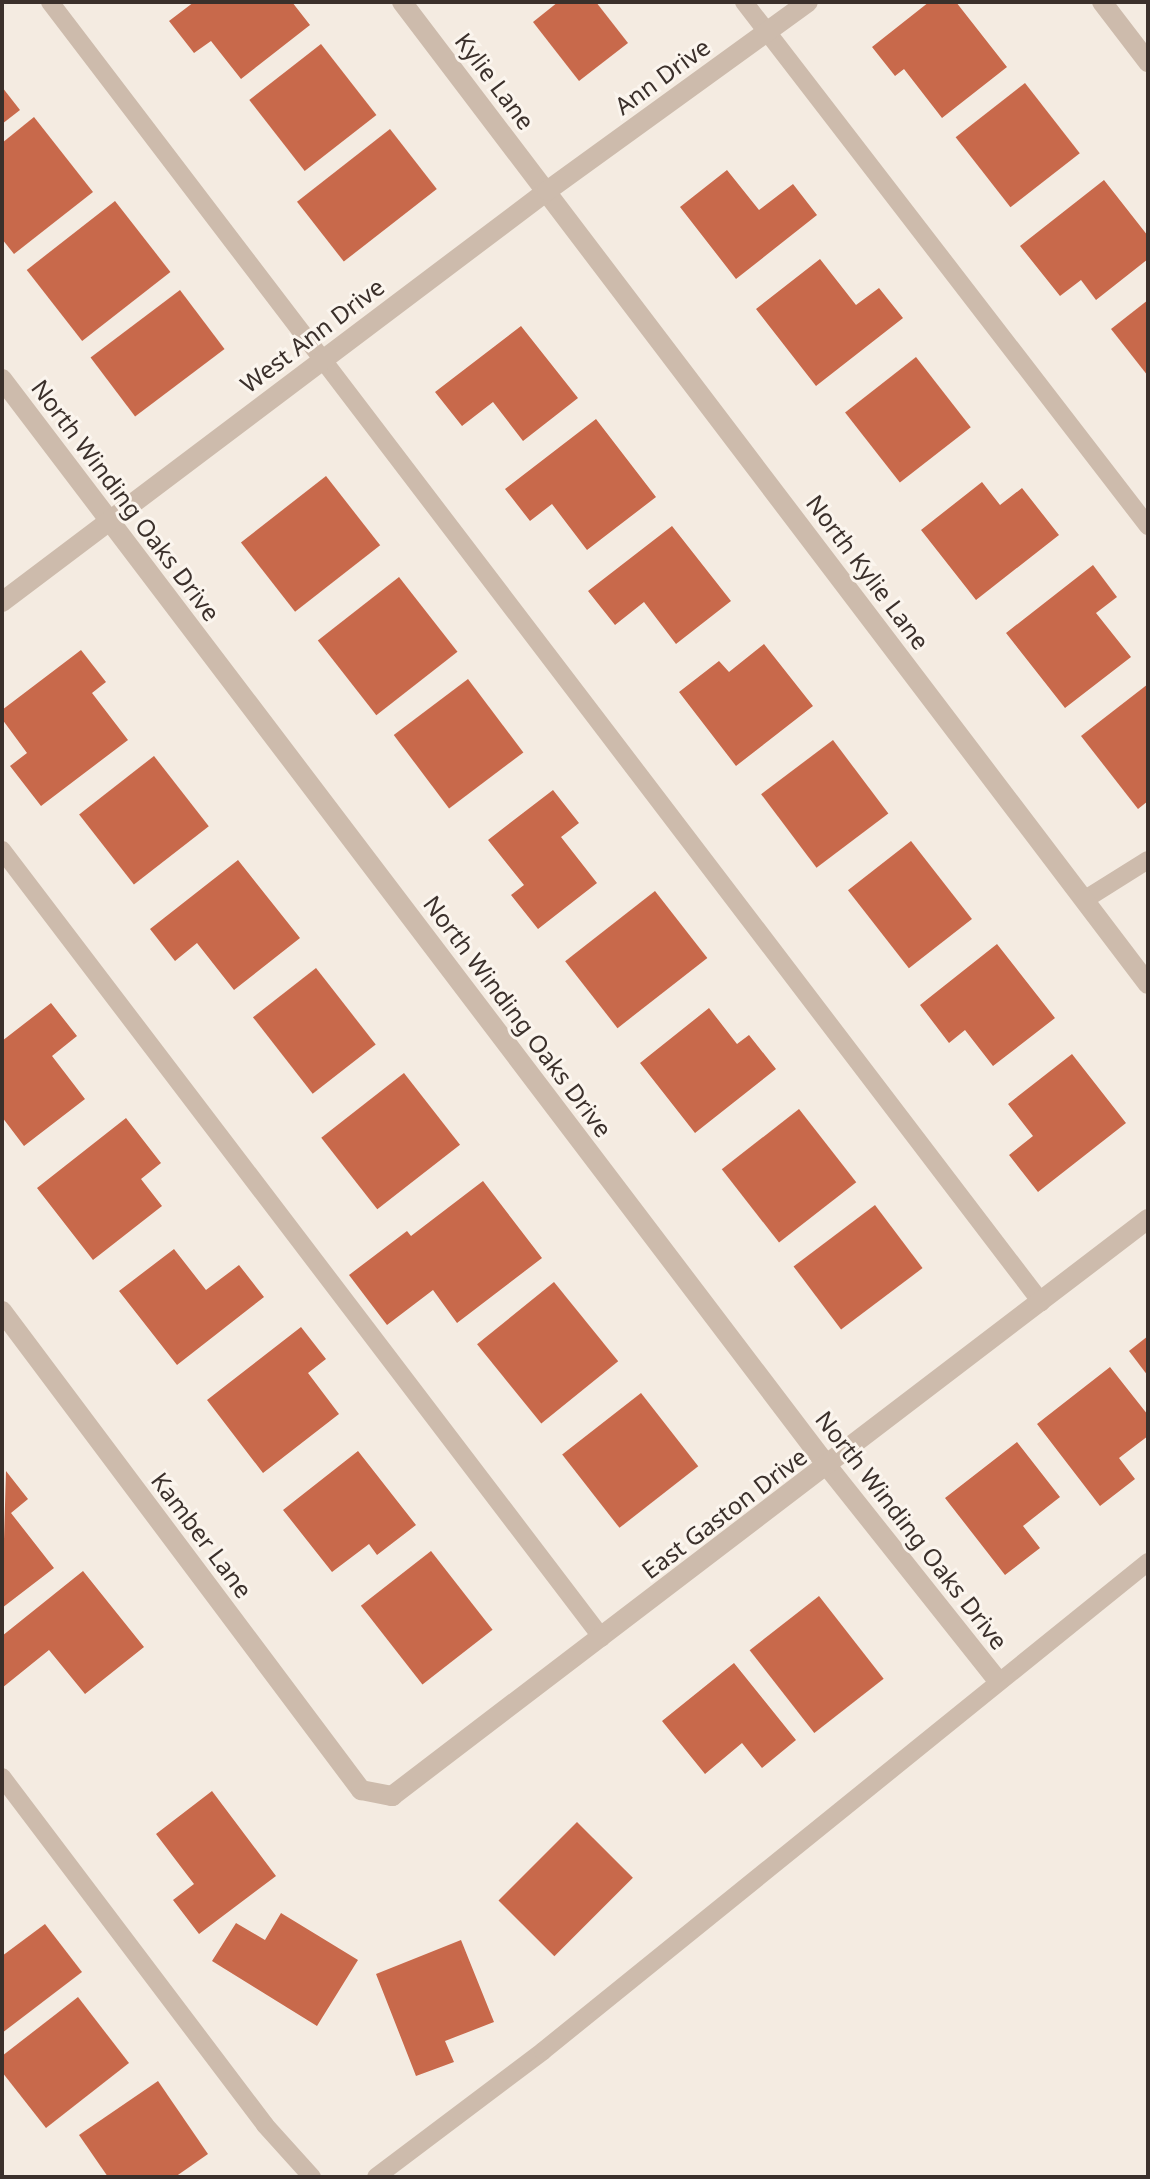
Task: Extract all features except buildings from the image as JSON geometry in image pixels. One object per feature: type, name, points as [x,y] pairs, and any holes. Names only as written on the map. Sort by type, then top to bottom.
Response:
[{"type":"street","name":"Kylie Lane","points":[[402,2],[547,191]]},
{"type":"street","name":"Ann Drive","points":[[547,191],[808,2]]},
{"type":"street","points":[[1102,2],[1148,62]]},
{"type":"street","name":"West Ann Drive","points":[[2,602],[547,191]]},
{"type":"street","name":"North Kylie Lane","points":[[547,191],[1148,984]]},
{"type":"street","name":"North Winding Oaks Drive","points":[[2,379],[828,1467],[998,1681]]},
{"type":"street","name":"East Gaston Drive","points":[[361,1790],[392,1796],[828,1467],[1148,1219]]},
{"type":"street","name":"Kamber Lane","points":[[2,1311],[361,1790]]},
{"type":"lane","points":[[50,2],[1041,1302]]},
{"type":"lane","points":[[744,2],[1148,526]]},
{"type":"lane","points":[[2,850],[602,1638]]},
{"type":"lane","points":[[1084,900],[1148,860]]},
{"type":"lane","points":[[376,2177],[543,2051],[1148,1562]]},
{"type":"lane","points":[[2,1777],[265,2125],[312,2177]]}]
